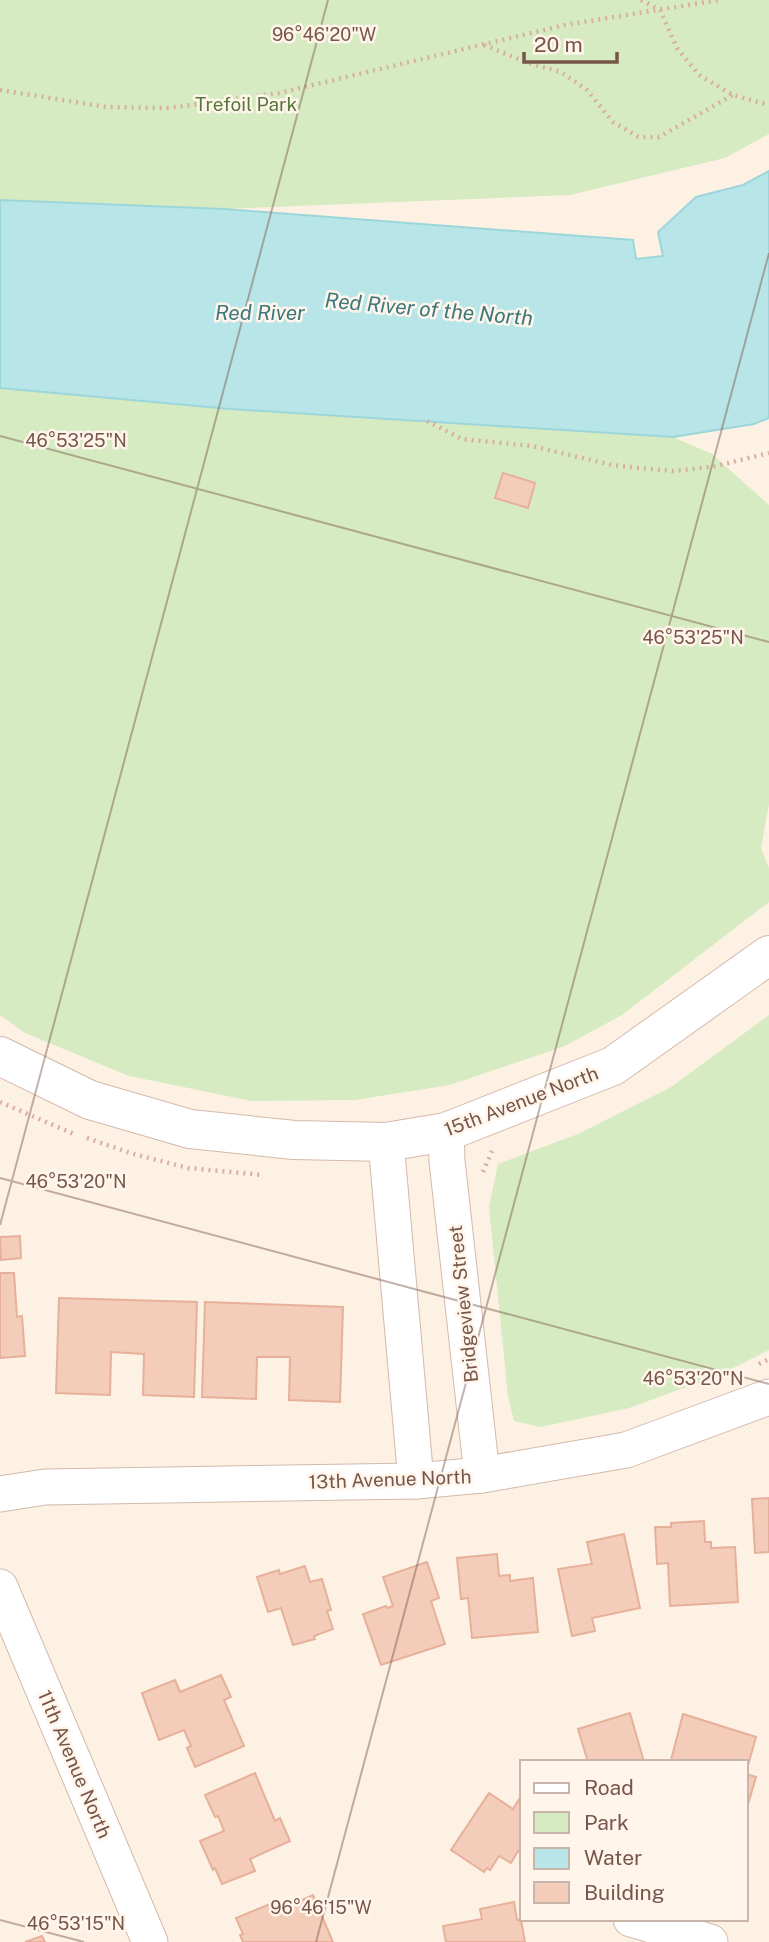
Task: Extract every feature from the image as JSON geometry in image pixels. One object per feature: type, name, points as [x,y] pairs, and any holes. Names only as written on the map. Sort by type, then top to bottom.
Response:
[{"type":"main road","name":"15th Avenue North","points":[[0,1056],[90,1100],[190,1129],[295,1140],[386,1142],[446,1132],[613,1066],[769,955]]},
{"type":"street","name":"Bridgeview Street","points":[[446,1132],[482,1475]]},
{"type":"street","points":[[386,1142],[416,1481]]},
{"type":"street","name":"13th Avenue North","points":[[0,1494],[46,1487],[416,1481],[482,1475],[626,1450],[763,1381]]},
{"type":"street","name":"11th Avenue North","points":[[0,1587],[150,1942]]},
{"type":"street","points":[[638,1921],[710,1942]]},
{"type":"path","points":[[641,0],[660,10],[677,48],[699,75],[733,95],[769,105]]},
{"type":"path","points":[[0,90],[106,107],[169,108],[279,93],[565,25],[719,0]]},
{"type":"path","points":[[483,45],[528,63],[561,72],[587,90],[613,122],[639,137],[659,137],[733,95]]},
{"type":"path","points":[[427,421],[462,439],[532,446],[612,465],[639,468],[673,471],[712,467],[769,453]]},
{"type":"path","points":[[481,1180],[492,1150]]},
{"type":"path","points":[[763,1381],[769,1359]]},
{"type":"green space","name":"Trefoil Park","points":[[0,0],[769,0],[769,134],[725,158],[570,195],[224,209],[0,200]]},
{"type":"green space","points":[[0,388],[230,409],[673,437],[712,454],[769,505],[769,804],[761,848],[769,868],[769,902],[622,1015],[565,1046],[450,1085],[355,1100],[252,1101],[129,1076],[25,1033],[0,1015]]},
{"type":"green space","points":[[769,1015],[769,1350],[719,1375],[629,1408],[541,1427],[514,1421],[508,1396],[489,1207],[498,1164],[578,1134],[671,1087]]},
{"type":"water","name":"Red River","points":[[769,171],[769,418],[754,424],[673,437],[230,409],[0,388],[0,200],[224,209],[633,240],[636,259],[663,256],[658,232],[696,197],[743,185]]},
{"type":"building","points":[[503,473],[535,483],[528,508],[495,498]]},
{"type":"building","points":[[20,1236],[21,1258],[1,1260],[0,1237]]},
{"type":"building","points":[[0,1273],[14,1273],[17,1317],[22,1316],[25,1356],[0,1358]]},
{"type":"building","points":[[59,1298],[197,1302],[194,1397],[143,1395],[144,1354],[111,1352],[110,1395],[56,1393]]},
{"type":"building","points":[[205,1302],[343,1307],[340,1402],[289,1400],[290,1357],[257,1357],[256,1399],[202,1397]]},
{"type":"building","points":[[769,1498],[769,1552],[755,1553],[752,1499]]},
{"type":"building","points":[[704,1521],[705,1542],[711,1542],[711,1548],[735,1547],[738,1602],[670,1606],[668,1563],[657,1564],[655,1527]]},
{"type":"building","points":[[624,1534],[640,1608],[592,1618],[595,1631],[572,1636],[558,1569],[592,1564],[587,1542]]},
{"type":"building","points":[[497,1554],[499,1576],[510,1575],[510,1581],[533,1578],[538,1632],[472,1638],[468,1598],[461,1599],[457,1558]]},
{"type":"building","points":[[427,1562],[439,1598],[431,1601],[445,1644],[381,1665],[363,1614],[393,1606],[383,1577]]},
{"type":"building","points":[[305,1566],[310,1582],[322,1579],[331,1610],[327,1611],[333,1629],[314,1636],[315,1639],[293,1645],[281,1608],[268,1612],[257,1577],[279,1570],[280,1574]]},
{"type":"building","points":[[221,1675],[231,1697],[224,1700],[244,1746],[195,1767],[187,1748],[191,1746],[184,1730],[159,1740],[142,1693],[175,1680],[180,1692]]},
{"type":"building","points":[[630,1713],[643,1760],[587,1760],[578,1729]]},
{"type":"building","points":[[683,1714],[756,1737],[748,1766],[748,1760],[671,1760]]},
{"type":"building","points":[[255,1773],[275,1821],[280,1818],[290,1841],[250,1859],[255,1871],[222,1884],[200,1841],[224,1831],[205,1795]]},
{"type":"building","points":[[748,1775],[756,1777],[748,1804]]},
{"type":"building","points":[[489,1793],[513,1809],[520,1798],[520,1852],[518,1851],[511,1863],[499,1856],[490,1870],[487,1868],[484,1872],[451,1850]]},
{"type":"building","points":[[313,1895],[333,1942],[243,1942],[240,1935],[243,1934],[236,1918],[270,1904],[274,1912]]},
{"type":"building","points":[[514,1902],[525,1942],[446,1942],[443,1926],[482,1919],[480,1909]]},
{"type":"building","points":[[42,1936],[45,1942],[25,1942]]},
{"type":"water label","name":"Red River of the North","points":[[429,309]]}]
